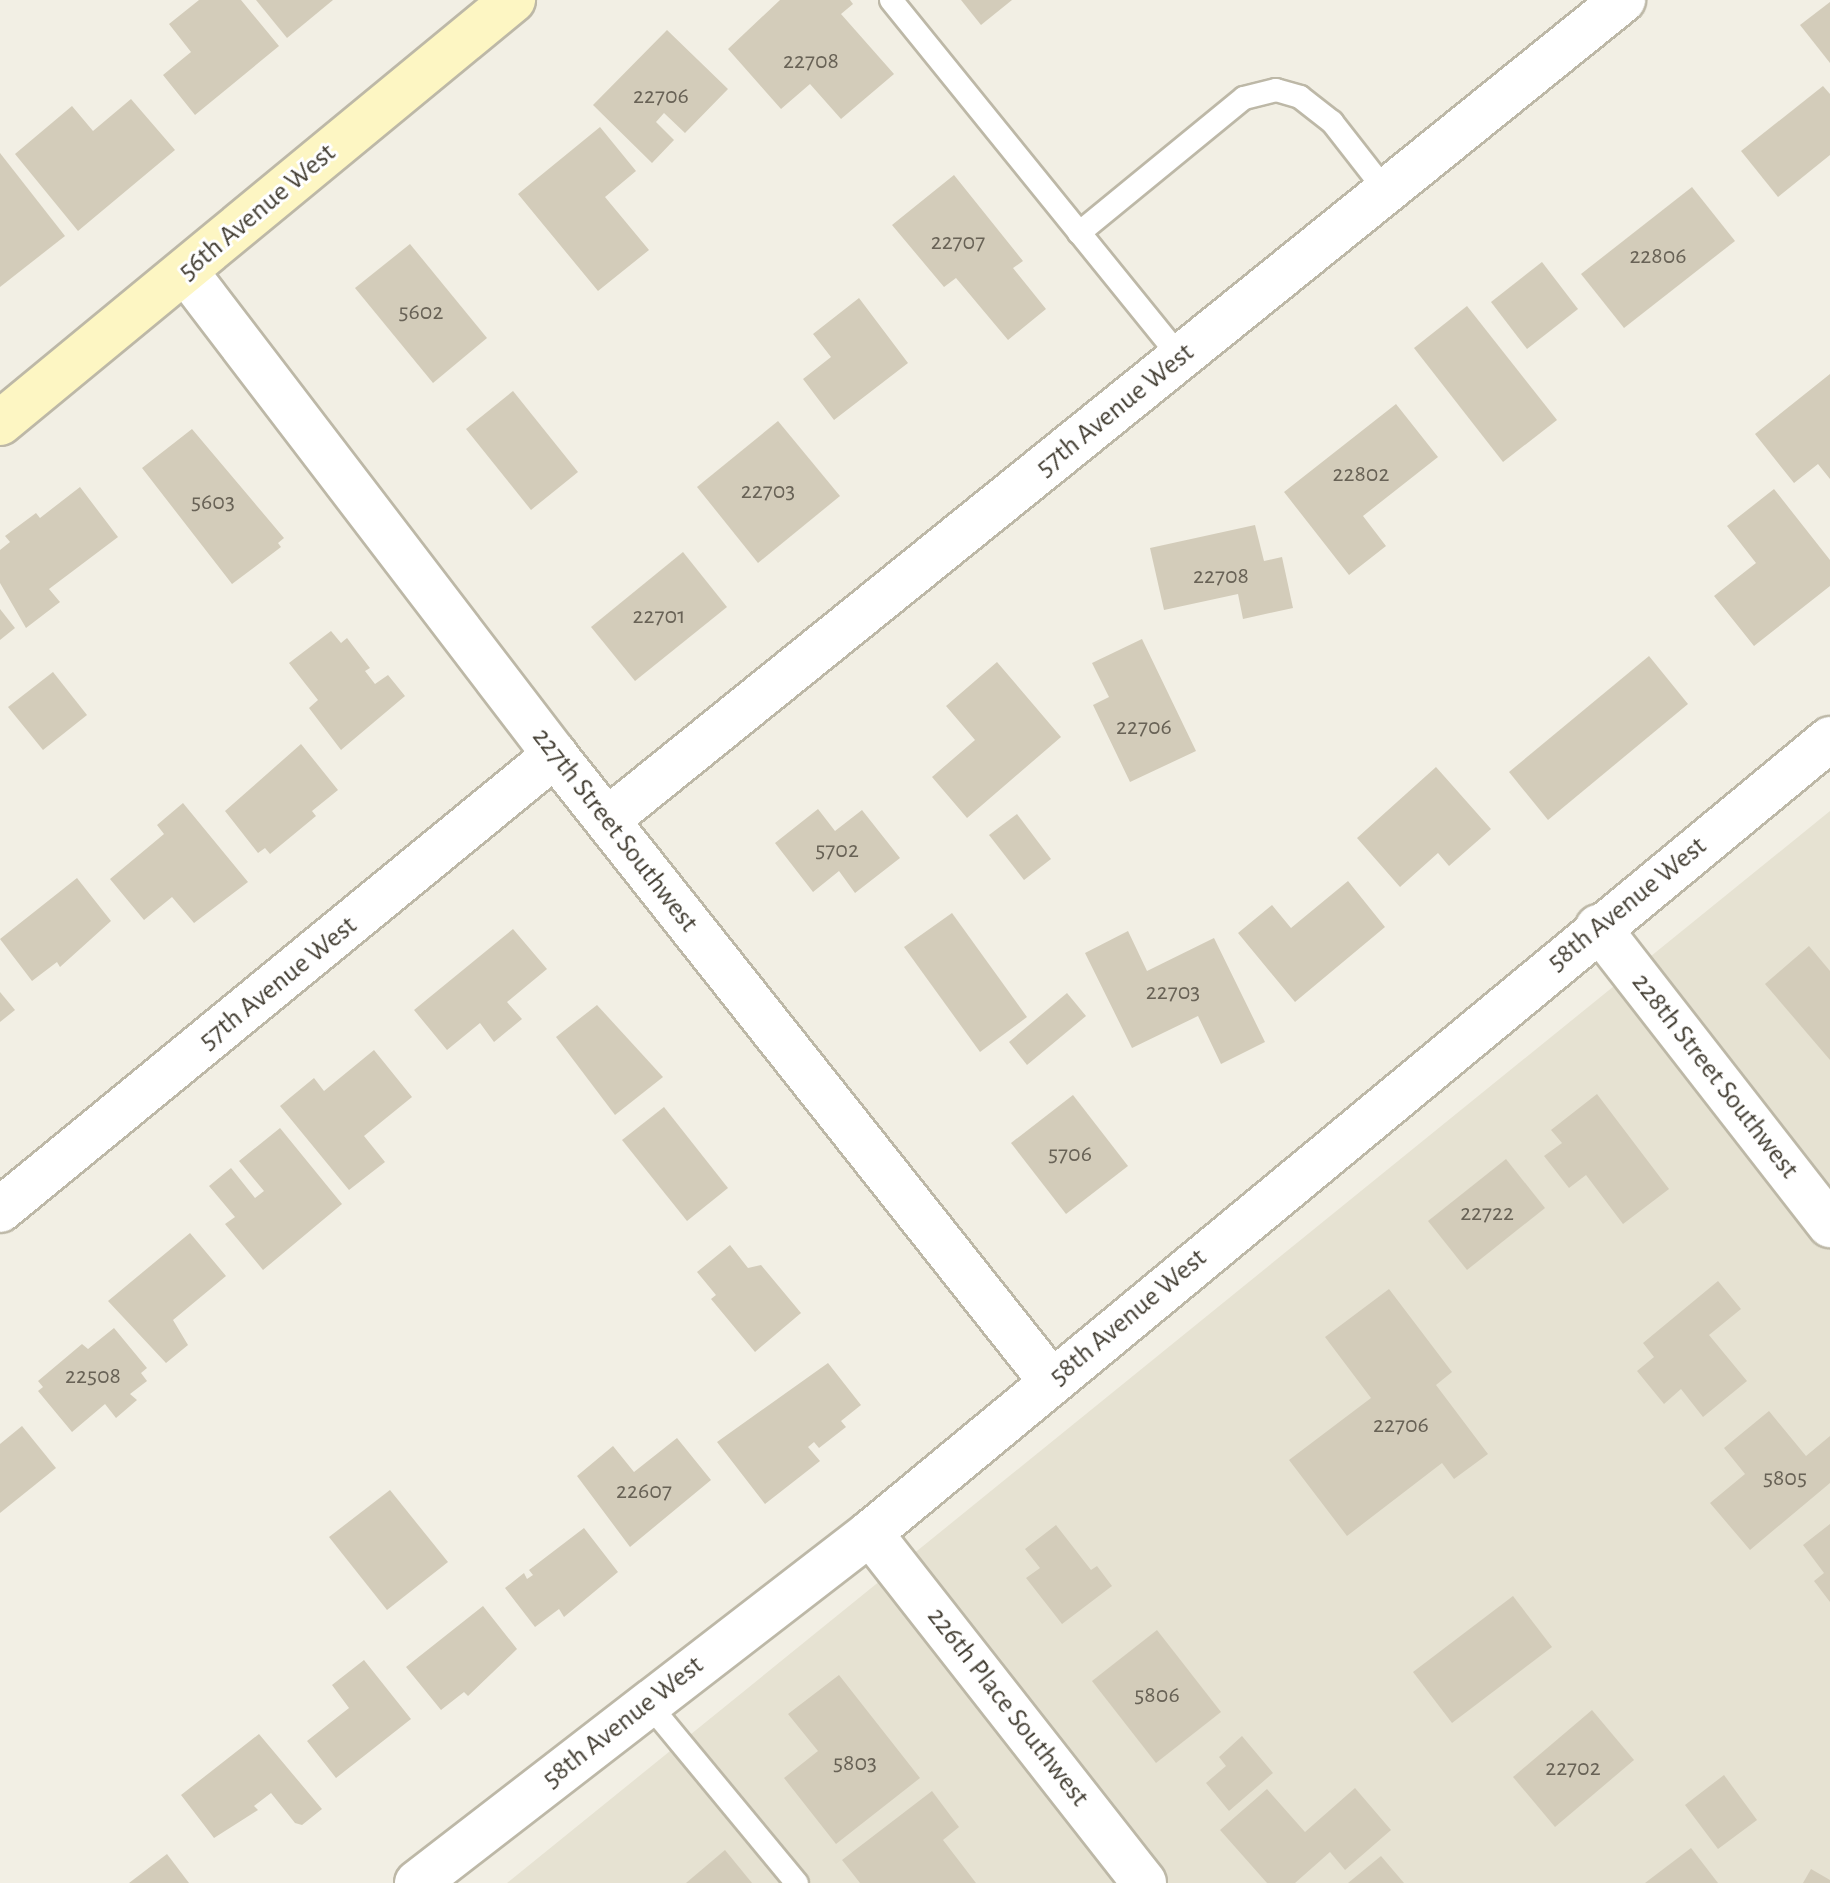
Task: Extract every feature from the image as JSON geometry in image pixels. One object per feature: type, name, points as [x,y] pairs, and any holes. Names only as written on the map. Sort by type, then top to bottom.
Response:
[{"type":"main road","name":"56th Avenue West","points":[[0,423],[513,0]]},
{"type":"street","name":"57th Avenue West","points":[[607,820],[1623,0]]},
{"type":"street","name":"227th Street Southwest","points":[[186,272],[555,755],[1051,1381]]},
{"type":"street","name":"58th Avenue West","points":[[417,1883],[647,1702],[870,1533],[1598,927],[1830,739]]},
{"type":"street","name":"57th Avenue West","points":[[0,1210],[555,755]]},
{"type":"street","name":"228th Street Southwest","points":[[1598,927],[1830,1225]]},
{"type":"street","name":"226th Place Southwest","points":[[870,1533],[1144,1883]]},
{"type":"lane","points":[[891,0],[1180,357]]},
{"type":"lane","points":[[1079,233],[1244,98],[1276,90],[1300,97],[1332,122],[1386,191]]},
{"type":"lane","points":[[647,1702],[797,1883]]},
{"type":"shaded area","points":[[1830,811],[1830,1883],[507,1883],[680,1743]]},
{"type":"building","points":[[199,0],[241,0],[279,46],[195,115],[163,75],[191,52],[169,24]]},
{"type":"building","points":[[256,0],[333,0],[287,38]]},
{"type":"building","points":[[780,0],[850,0],[853,4],[841,14],[894,74],[841,119],[810,84],[781,109],[728,49]]},
{"type":"building","points":[[961,0],[1012,0],[981,25]]},
{"type":"building","points":[[1830,2],[1830,63],[1800,25]]},
{"type":"building","points":[[667,30],[728,89],[685,133],[664,113],[656,122],[674,140],[652,163],[593,105]]},
{"type":"building","points":[[1823,86],[1830,94],[1830,155],[1778,197],[1741,151]]},
{"type":"building","points":[[131,99],[175,150],[78,231],[15,154],[72,106],[93,131]]},
{"type":"building","points":[[600,127],[636,171],[605,197],[649,250],[598,291],[518,194]]},
{"type":"building","points":[[0,153],[65,236],[0,287]]},
{"type":"building","points":[[954,175],[1023,261],[1013,268],[1046,309],[1008,340],[956,278],[944,287],[892,225]]},
{"type":"building","points":[[1692,187],[1735,241],[1624,328],[1581,274]]},
{"type":"building","points":[[410,244],[487,338],[433,383],[355,288]]},
{"type":"building","points":[[1542,262],[1578,309],[1527,349],[1491,302]]},
{"type":"building","points":[[859,298],[908,363],[834,420],[803,379],[831,357],[813,334]]},
{"type":"building","points":[[1467,306],[1557,420],[1503,462],[1414,348]]},
{"type":"building","points":[[1830,374],[1830,479],[1818,464],[1794,483],[1755,434]]},
{"type":"building","points":[[513,391],[578,472],[531,510],[466,429]]},
{"type":"building","points":[[1396,404],[1438,457],[1363,516],[1386,546],[1349,575],[1284,492]]},
{"type":"building","points":[[778,421],[840,496],[758,563],[697,487]]},
{"type":"building","points":[[192,429],[284,538],[278,543],[281,547],[232,584],[142,468]]},
{"type":"building","points":[[80,487],[118,537],[49,589],[60,602],[26,628],[0,583],[0,550],[10,542],[5,536],[36,513],[40,518]]},
{"type":"building","points":[[1774,489],[1830,560],[1830,586],[1754,646],[1714,596],[1756,563],[1727,526]]},
{"type":"building","points":[[1255,525],[1264,561],[1282,557],[1293,608],[1243,619],[1238,594],[1164,610],[1150,548]]},
{"type":"building","points":[[683,552],[727,607],[635,681],[591,627]]},
{"type":"building","points":[[0,609],[15,628],[0,640]]},
{"type":"building","points":[[331,631],[341,643],[347,638],[370,668],[365,671],[375,684],[388,675],[405,696],[341,750],[309,708],[318,700],[289,663]]},
{"type":"building","points":[[1142,639],[1196,751],[1130,782],[1093,705],[1109,697],[1092,663]]},
{"type":"building","points":[[1649,656],[1688,704],[1548,820],[1509,772]]},
{"type":"building","points":[[997,662],[1061,737],[967,818],[932,777],[975,740],[946,706]]},
{"type":"building","points":[[53,672],[87,715],[43,750],[8,707]]},
{"type":"building","points":[[301,744],[338,790],[312,811],[316,816],[270,854],[265,848],[258,853],[225,811]]},
{"type":"building","points":[[1436,767],[1491,829],[1449,866],[1438,853],[1400,887],[1357,838]]},
{"type":"building","points":[[183,803],[248,882],[194,923],[172,897],[144,920],[110,879],[164,834],[157,825]]},
{"type":"building","points":[[818,809],[835,831],[862,810],[900,858],[855,893],[839,871],[813,892],[775,843]]},
{"type":"building","points":[[1017,814],[1051,859],[1024,880],[989,835]]},
{"type":"building","points":[[77,878],[111,921],[60,967],[57,962],[32,981],[0,939]]},
{"type":"building","points":[[1348,881],[1385,927],[1295,1002],[1238,933],[1272,905],[1291,928]]},
{"type":"building","points":[[952,913],[1027,1017],[980,1052],[904,947]]},
{"type":"building","points":[[513,929],[547,969],[507,1002],[522,1019],[494,1042],[480,1023],[447,1050],[414,1010]]},
{"type":"building","points":[[1128,931],[1147,971],[1214,938],[1265,1042],[1221,1064],[1198,1016],[1132,1048],[1085,953]]},
{"type":"building","points":[[1809,946],[1830,971],[1830,1060],[1765,984]]},
{"type":"building","points":[[0,992],[15,1010],[0,1022]]},
{"type":"building","points":[[1067,993],[1086,1016],[1027,1065],[1009,1042]]},
{"type":"building","points":[[597,1005],[663,1077],[615,1115],[556,1037]]},
{"type":"building","points":[[374,1050],[412,1097],[364,1136],[385,1162],[349,1190],[280,1106],[314,1078],[324,1091]]},
{"type":"building","points":[[1597,1094],[1669,1189],[1623,1224],[1586,1175],[1569,1188],[1544,1156],[1562,1143],[1551,1130]]},
{"type":"building","points":[[1073,1095],[1128,1166],[1066,1214],[1011,1143]]},
{"type":"building","points":[[664,1107],[728,1188],[687,1221],[622,1140]]},
{"type":"building","points":[[280,1128],[342,1204],[263,1270],[225,1224],[235,1217],[209,1186],[231,1168],[255,1198],[264,1191],[239,1161]]},
{"type":"building","points":[[1506,1159],[1545,1208],[1467,1270],[1428,1221]]},
{"type":"building","points":[[190,1233],[226,1276],[173,1320],[188,1345],[166,1363],[108,1301]]},
{"type":"building","points":[[730,1245],[748,1268],[761,1265],[801,1313],[755,1352],[711,1299],[716,1295],[697,1272]]},
{"type":"building","points":[[1718,1281],[1741,1309],[1709,1335],[1747,1381],[1703,1417],[1681,1389],[1664,1404],[1637,1371],[1654,1357],[1643,1343]]},
{"type":"building","points":[[1389,1289],[1452,1372],[1436,1385],[1488,1454],[1454,1479],[1442,1463],[1347,1536],[1289,1460],[1371,1398],[1325,1337]]},
{"type":"building","points":[[114,1328],[147,1368],[141,1373],[147,1381],[130,1394],[137,1400],[116,1418],[105,1404],[72,1432],[38,1391],[43,1387],[38,1381],[82,1344],[88,1349]]},
{"type":"building","points":[[828,1363],[861,1405],[841,1421],[846,1427],[819,1448],[814,1442],[808,1447],[820,1461],[765,1504],[717,1442]]},
{"type":"building","points":[[1769,1411],[1806,1456],[1830,1436],[1830,1483],[1750,1550],[1710,1503],[1745,1474],[1724,1448]]},
{"type":"building","points":[[22,1426],[56,1468],[0,1513],[0,1444]]},
{"type":"building","points":[[677,1438],[711,1480],[630,1547],[577,1476],[613,1446],[634,1472]]},
{"type":"building","points":[[390,1490],[448,1562],[387,1610],[329,1537]]},
{"type":"building","points":[[1830,1524],[1830,1602],[1814,1581],[1824,1573],[1803,1545]]},
{"type":"building","points":[[1056,1525],[1091,1570],[1097,1566],[1112,1586],[1062,1624],[1026,1578],[1040,1568],[1025,1549]]},
{"type":"building","points":[[584,1528],[618,1572],[564,1617],[559,1609],[535,1627],[505,1588],[524,1573],[527,1579],[533,1575],[529,1570]]},
{"type":"building","points":[[1513,1596],[1552,1647],[1452,1723],[1413,1672]]},
{"type":"building","points":[[483,1606],[517,1649],[468,1696],[464,1692],[441,1710],[406,1667]]},
{"type":"building","points":[[1157,1630],[1221,1712],[1156,1763],[1092,1681]]},
{"type":"building","points":[[364,1660],[411,1719],[336,1778],[307,1741],[349,1708],[332,1685]]},
{"type":"building","points":[[839,1675],[920,1778],[836,1844],[784,1778],[818,1751],[788,1714]]},
{"type":"building","points":[[1592,1710],[1634,1760],[1555,1827],[1513,1777]]},
{"type":"building","points":[[259,1734],[322,1809],[302,1825],[295,1823],[271,1793],[254,1806],[258,1810],[214,1838],[181,1795]]},
{"type":"building","points":[[1242,1736],[1273,1773],[1229,1811],[1206,1783],[1226,1766],[1219,1757]]},
{"type":"building","points":[[1724,1775],[1757,1820],[1718,1849],[1685,1805]]},
{"type":"building","points":[[1355,1788],[1391,1830],[1345,1870],[1330,1852],[1295,1883],[1267,1883],[1220,1830],[1267,1789],[1305,1832]]},
{"type":"building","points":[[932,1791],[959,1827],[943,1840],[976,1883],[860,1883],[842,1860]]},
{"type":"building","points":[[1691,1848],[1718,1883],[1645,1883]]},
{"type":"building","points":[[725,1850],[752,1883],[686,1883]]},
{"type":"building","points":[[167,1854],[189,1883],[129,1883]]},
{"type":"building","points":[[1381,1856],[1404,1883],[1348,1883]]},
{"type":"building","points":[[1811,1869],[1830,1880],[1830,1883],[1803,1883]]}]
